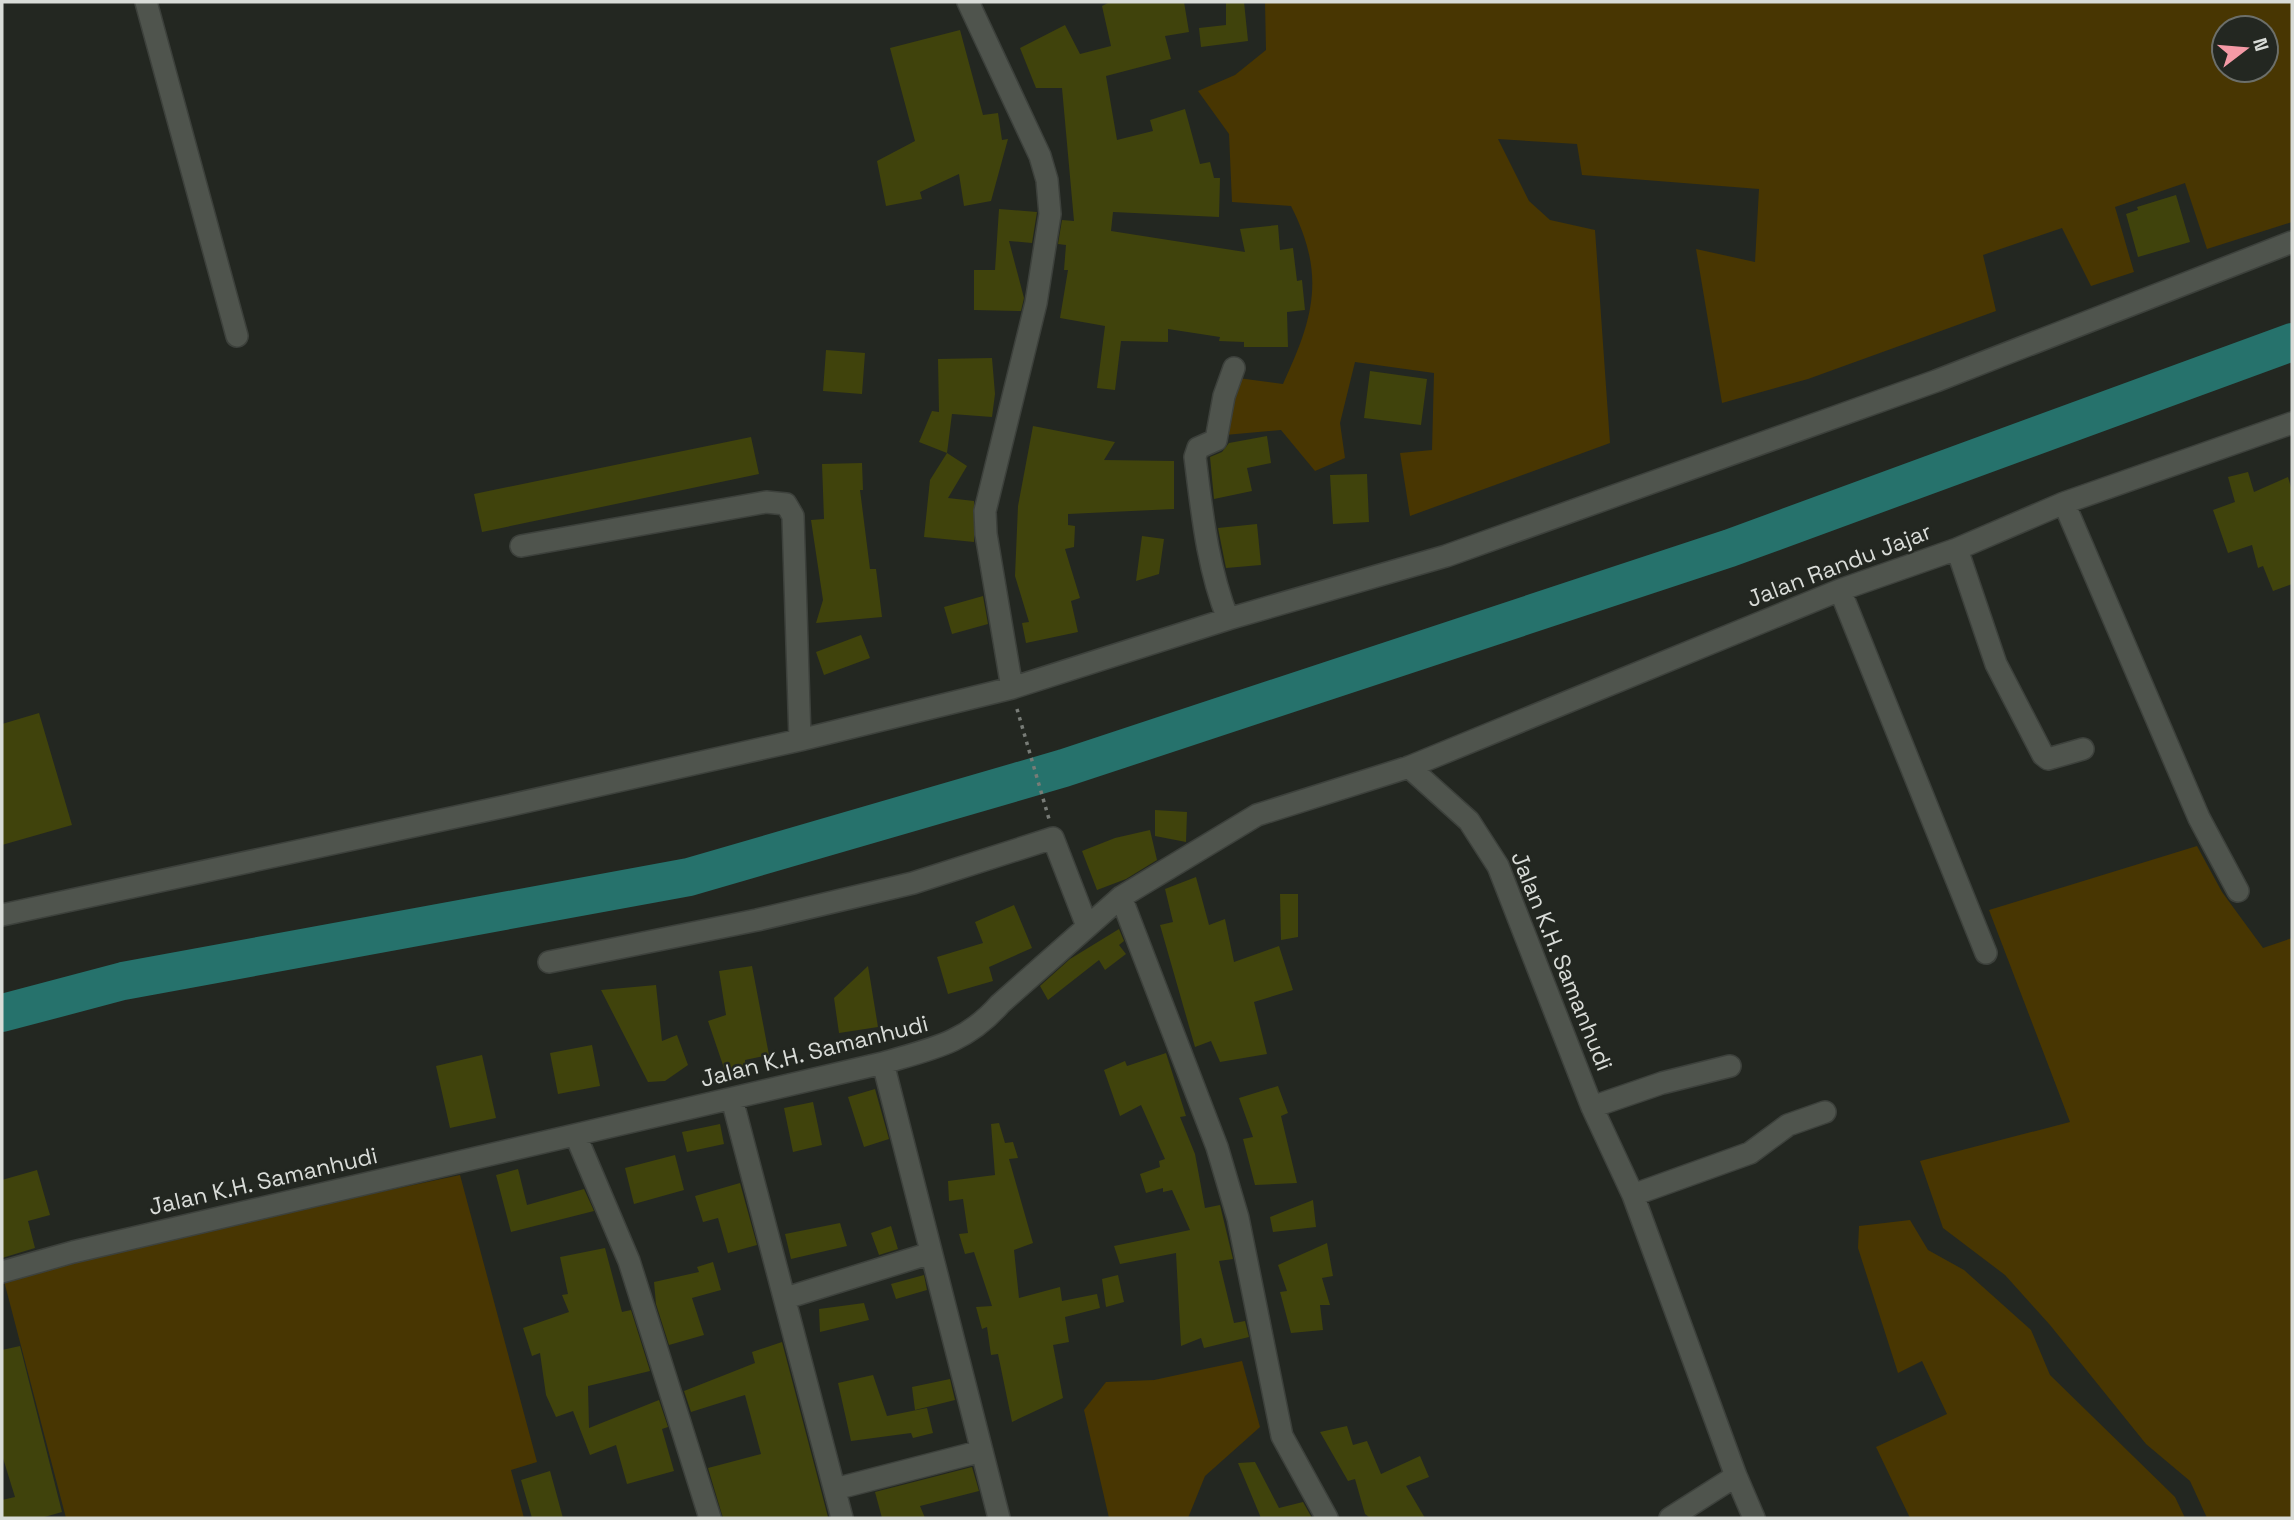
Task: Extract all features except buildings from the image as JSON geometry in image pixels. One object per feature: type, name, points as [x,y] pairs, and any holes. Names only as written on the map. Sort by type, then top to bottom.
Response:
[{"type":"street","points":[[146,2],[237,336]]},
{"type":"street","points":[[968,2],[1040,156],[1049,195],[1050,214],[1036,303],[985,511],[986,534],[1012,688]]},
{"type":"street","points":[[2,915],[800,740],[1012,688],[1228,619],[1459,551],[1936,381],[2292,242]]},
{"type":"street","points":[[1228,619],[1217,590],[1200,516],[1195,451],[1216,440],[1224,396],[1234,368]]},
{"type":"street","name":"Jalan Randu Jajar","points":[[1409,767],[1840,590],[1962,563],[2064,503],[2292,425]]},
{"type":"street","points":[[521,546],[766,502],[786,504],[793,516],[800,740]]},
{"type":"street","points":[[2064,503],[2199,818],[2238,891]]},
{"type":"street","points":[[1962,563],[1996,664],[2043,755],[2048,759],[2083,749]]},
{"type":"street","points":[[1840,590],[1986,953]]},
{"type":"street","name":"Jalan K.H. Samanhudi","points":[[2,1272],[73,1252],[883,1063],[968,1034],[1121,897],[1257,815],[1409,767],[1469,821],[1498,866],[1592,1107],[1633,1195],[1736,1476],[1754,1518]]},
{"type":"street","points":[[549,962],[757,920],[913,883],[1054,838],[1087,926]]},
{"type":"street","points":[[1121,897],[1220,1158],[1237,1217],[1282,1436],[1327,1518]]},
{"type":"street","points":[[883,1063],[999,1518]]},
{"type":"street","points":[[1592,1107],[1662,1083],[1730,1066]]},
{"type":"street","points":[[732,1099],[842,1518]]},
{"type":"street","points":[[1633,1195],[1750,1153],[1788,1125],[1825,1112]]},
{"type":"street","points":[[576,1136],[629,1261],[710,1518]]},
{"type":"street","points":[[786,1298],[931,1253]]},
{"type":"street","points":[[835,1489],[982,1451]]},
{"type":"street","points":[[1670,1518],[1736,1476]]},
{"type":"path","points":[[1019,717],[1052,828]]},
{"type":"shaded area","points":[[1265,2],[2292,2],[2292,222],[2207,249],[2185,183],[2115,207],[2134,272],[2091,286],[2062,228],[1983,255],[1996,311],[1808,379],[1722,403],[1696,249],[1755,262],[1759,189],[1582,175],[1577,144],[1498,139],[1529,201],[1550,220],[1595,230],[1610,443],[1410,516],[1400,453],[1432,450],[1434,373],[1355,362],[1340,423],[1345,458],[1315,471],[1281,430],[1225,435],[1238,378],[1283,384],[1302,338],[1312,296],[1309,254],[1291,206],[1232,202],[1229,134],[1198,91],[1235,75],[1266,50]]},
{"type":"shaded area","points":[[2197,846],[2222,892],[2263,948],[2292,938],[2292,1518],[2207,1518],[2190,1481],[2146,1444],[2050,1325],[2005,1275],[1943,1228],[1920,1161],[2070,1122],[1989,910]]},
{"type":"shaded area","points":[[460,1175],[537,1462],[511,1470],[524,1518],[66,1518],[4,1281],[226,1225]]},
{"type":"shaded area","points":[[1910,1220],[1928,1250],[1964,1270],[2031,1330],[2050,1375],[2175,1497],[2185,1518],[1910,1518],[1876,1447],[1947,1414],[1922,1361],[1898,1373],[1858,1248],[1859,1226]]},
{"type":"shaded area","points":[[1242,1361],[1260,1427],[1205,1476],[1188,1518],[1109,1518],[1084,1410],[1106,1382],[1154,1380]]},
{"type":"waterway","points":[[2,1013],[123,981],[689,877],[1064,768],[1730,548],[2292,342]]}]
